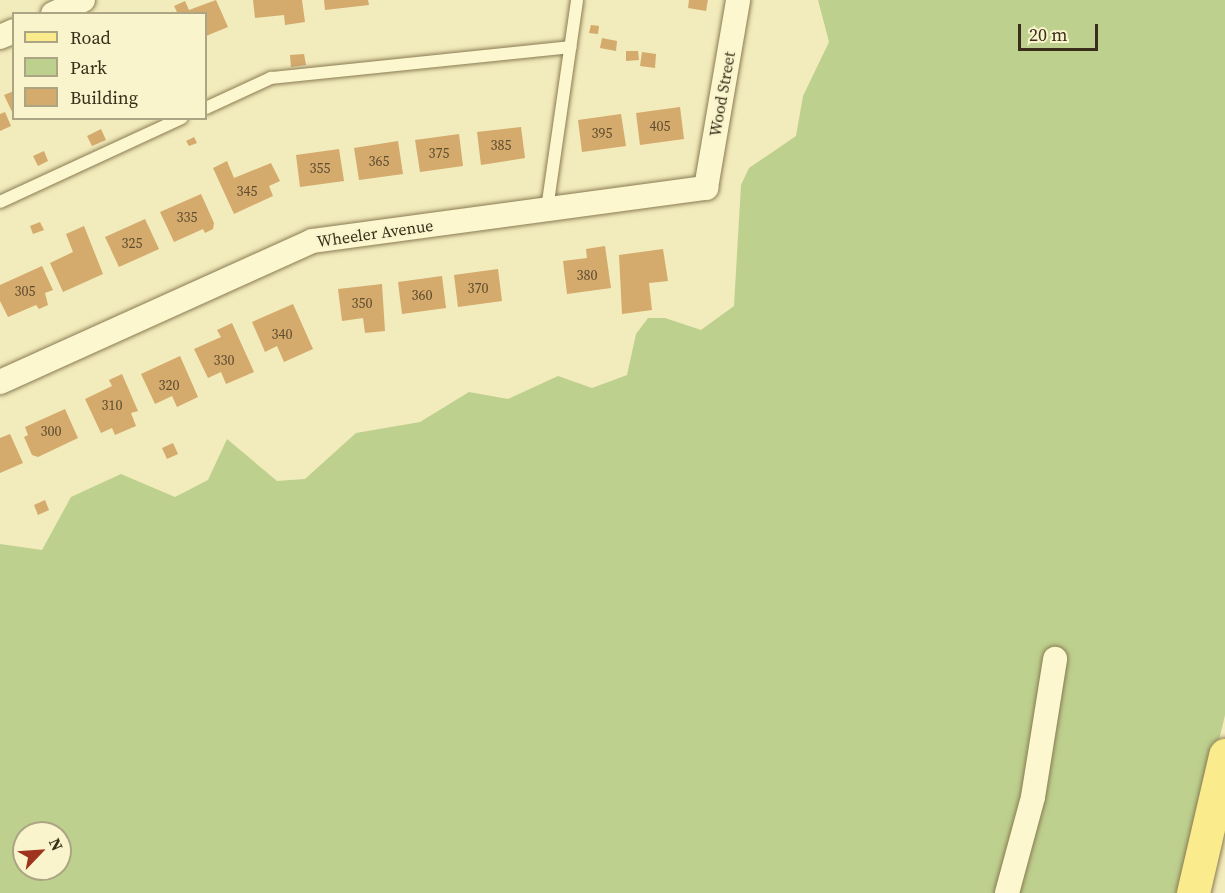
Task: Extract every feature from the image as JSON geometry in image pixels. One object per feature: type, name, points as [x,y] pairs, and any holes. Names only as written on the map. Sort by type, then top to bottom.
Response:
[{"type":"main road","points":[[1193,893],[1225,754]]},
{"type":"street","points":[[57,12],[83,0]]},
{"type":"street","name":"Wood Street","points":[[706,188],[738,0]]},
{"type":"street","name":"Wheeler Avenue","points":[[0,382],[312,241],[706,188]]},
{"type":"street","points":[[1006,893],[1033,797],[1055,659]]},
{"type":"lane","points":[[547,209],[578,0]]},
{"type":"lane","points":[[207,108],[271,78],[570,47]]},
{"type":"lane","points":[[0,202],[178,120]]},
{"type":"green space","points":[[818,0],[1225,0],[1225,715],[1183,893],[0,893],[0,544],[42,550],[71,497],[121,474],[175,497],[208,480],[227,439],[277,481],[305,479],[356,433],[420,422],[469,392],[508,399],[558,376],[592,388],[627,375],[636,334],[648,318],[665,318],[701,330],[734,306],[741,185],[749,168],[796,136],[803,96],[829,42]]},
{"type":"building","points":[[216,0],[228,27],[207,36],[207,12],[177,12],[174,6],[185,1],[189,10]]},
{"type":"building","points":[[253,0],[302,0],[305,22],[285,25],[284,15],[255,18]]},
{"type":"building","points":[[324,0],[368,0],[369,5],[325,10]]},
{"type":"building","points":[[689,0],[708,0],[706,11],[688,8]]},
{"type":"building","points":[[591,25],[599,26],[598,34],[589,33]]},
{"type":"building","points":[[602,38],[617,41],[616,51],[600,48]]},
{"type":"building","points":[[626,51],[638,51],[639,60],[626,61]]},
{"type":"building","points":[[642,52],[656,54],[655,68],[640,66]]},
{"type":"building","points":[[304,54],[306,65],[291,67],[290,55]]},
{"type":"building","points":[[12,92],[12,112],[4,95]]},
{"type":"building","points":[[680,107],[684,139],[640,145],[636,113]]},
{"type":"building","points":[[5,112],[11,126],[0,131],[0,114]]},
{"type":"building","points":[[621,114],[626,146],[582,152],[578,120]]},
{"type":"building","points":[[521,127],[525,158],[481,165],[477,132]]},
{"type":"building","points":[[101,129],[106,140],[92,146],[87,136]]},
{"type":"building","points":[[459,134],[463,166],[420,172],[415,140]]},
{"type":"building","points":[[194,137],[197,143],[189,146],[186,141]]},
{"type":"building","points":[[398,141],[403,174],[359,180],[354,148]]},
{"type":"building","points":[[339,149],[344,181],[300,187],[296,155]]},
{"type":"building","points":[[44,151],[48,161],[38,166],[33,156]]},
{"type":"building","points":[[227,161],[234,178],[271,163],[280,181],[269,186],[273,196],[234,214],[213,168]]},
{"type":"building","points":[[201,194],[214,223],[213,229],[205,233],[203,229],[174,242],[160,212]]},
{"type":"building","points":[[145,219],[159,249],[119,267],[105,237]]},
{"type":"building","points":[[40,222],[44,230],[33,234],[30,226]]},
{"type":"building","points":[[84,226],[103,274],[63,292],[50,263],[73,252],[66,234]]},
{"type":"building","points":[[605,246],[611,288],[567,294],[563,261],[587,258],[586,249]]},
{"type":"building","points":[[663,249],[668,281],[649,283],[652,310],[622,314],[619,255]]},
{"type":"building","points":[[42,266],[53,290],[45,293],[48,305],[39,309],[36,305],[8,317],[0,301],[0,285]]},
{"type":"building","points":[[498,269],[502,301],[458,307],[454,275]]},
{"type":"building","points":[[442,276],[446,308],[402,314],[398,282]]},
{"type":"building","points":[[382,284],[385,331],[365,333],[363,318],[342,321],[338,289]]},
{"type":"building","points":[[293,304],[313,349],[284,362],[277,346],[265,352],[252,322]]},
{"type":"building","points":[[232,323],[254,372],[226,384],[221,372],[208,378],[194,349],[221,337],[217,330]]},
{"type":"building","points":[[180,356],[198,397],[177,407],[172,396],[155,404],[141,374]]},
{"type":"building","points":[[122,374],[138,411],[131,413],[136,426],[115,435],[112,428],[101,433],[85,399],[112,386],[109,380]]},
{"type":"building","points":[[65,409],[78,438],[38,457],[32,455],[24,437],[28,435],[25,427]]},
{"type":"building","points":[[10,434],[23,463],[0,473],[0,438]]},
{"type":"building","points":[[173,443],[178,454],[167,459],[162,448]]},
{"type":"building","points":[[45,500],[49,510],[38,515],[34,505]]}]
